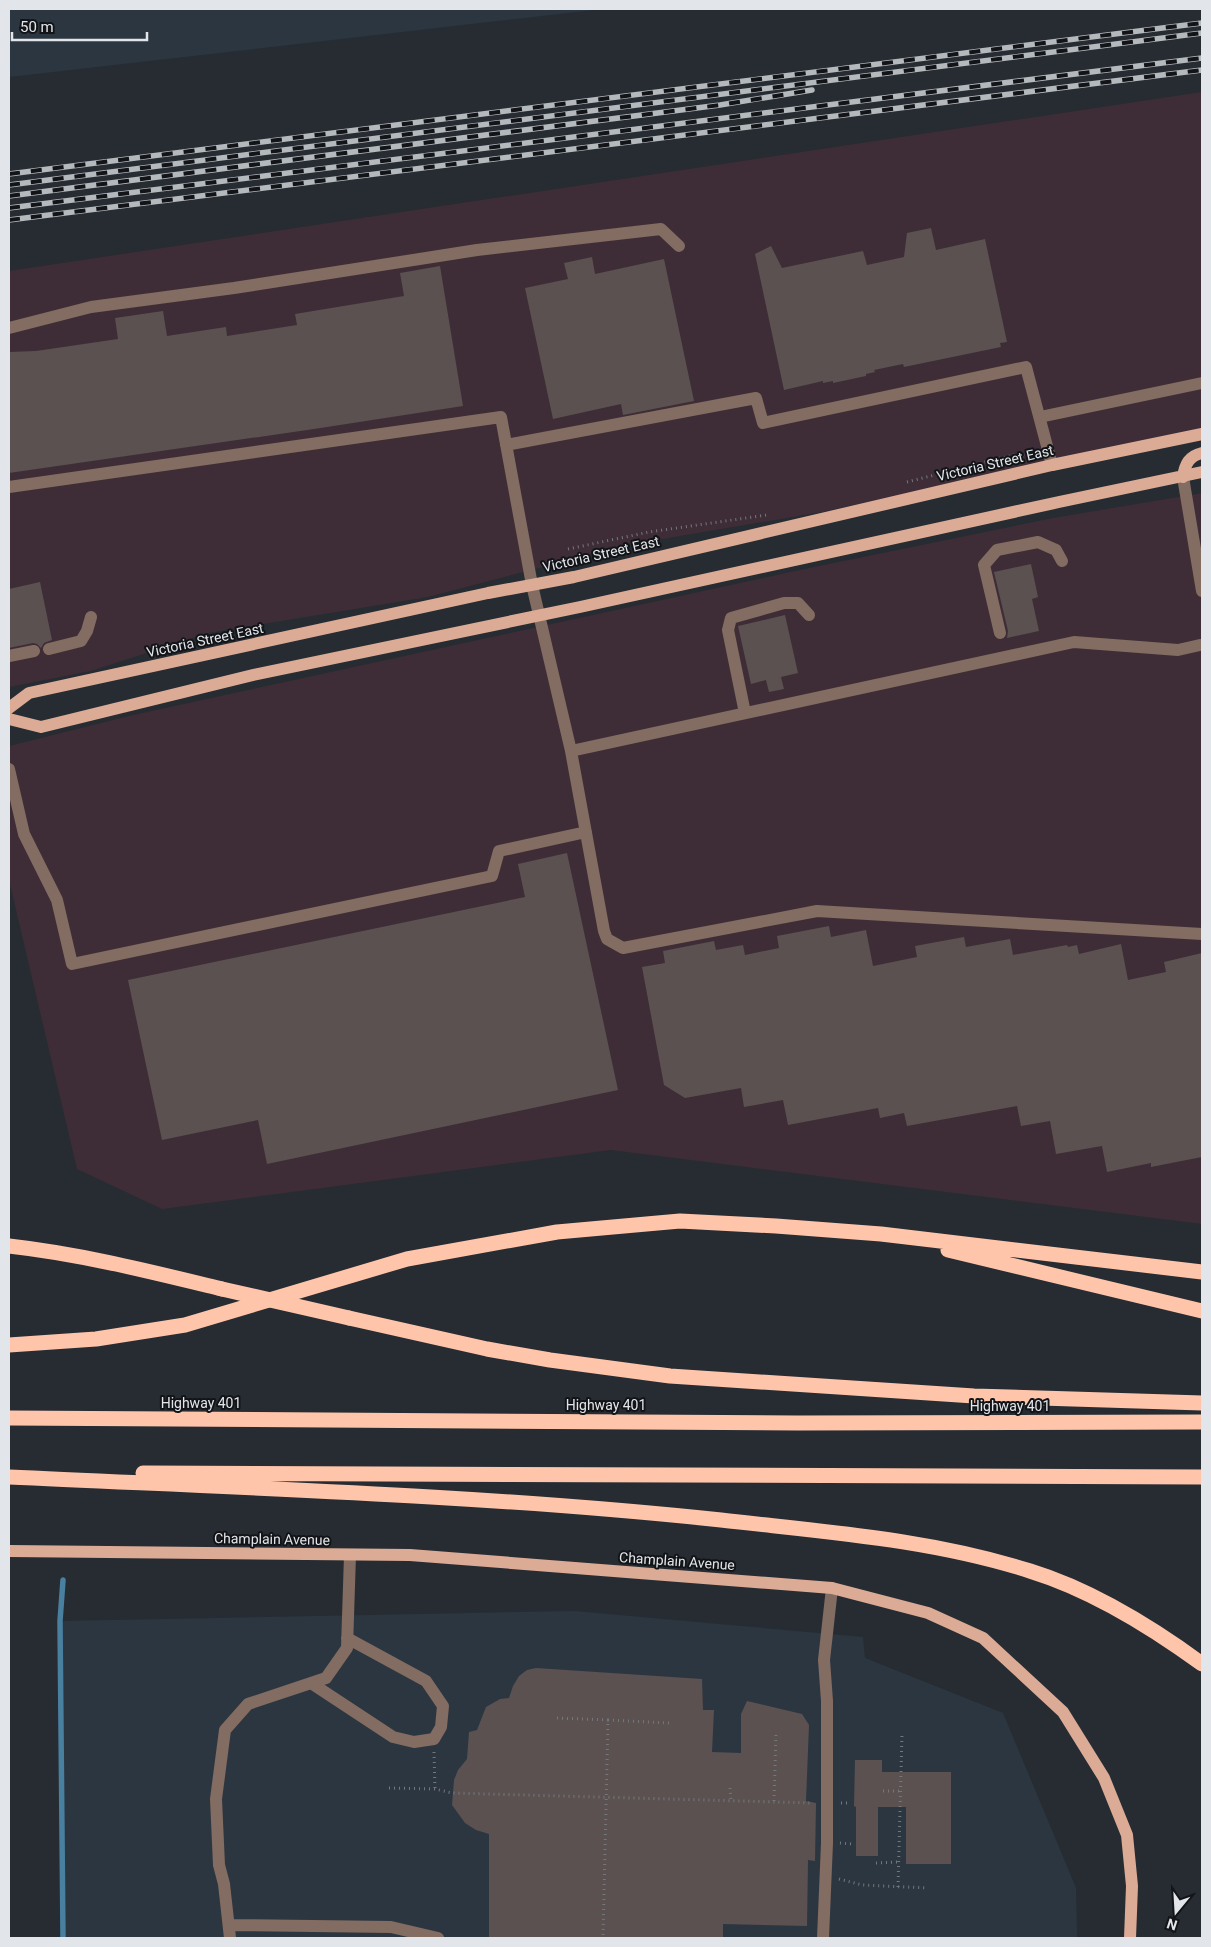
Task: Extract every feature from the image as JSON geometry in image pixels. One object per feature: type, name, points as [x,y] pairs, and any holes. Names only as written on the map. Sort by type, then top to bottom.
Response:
[{"type":"highway","points":[[9,1345],[96,1339],[185,1325],[407,1259],[557,1232],[680,1222],[776,1226],[881,1234],[1202,1272]]},
{"type":"highway","points":[[881,1234],[1202,1311]]},
{"type":"highway","points":[[9,1246],[32,1248],[138,1269],[487,1349],[540,1359],[670,1376],[974,1396],[1202,1404]]},
{"type":"highway","name":"Highway 401","points":[[9,1418],[787,1423],[1202,1422]]},
{"type":"highway","points":[[9,1473],[1202,1477]]},
{"type":"highway","points":[[9,1477],[349,1492],[635,1511],[882,1538],[975,1555],[1033,1571],[1126,1613],[1172,1642],[1202,1664]]},
{"type":"main road","name":"Victoria Street East","points":[[9,708],[29,693],[532,585],[1052,465],[1202,434]]},
{"type":"main road","points":[[1183,477],[1185,464],[1194,455],[1202,453]]},
{"type":"main road","points":[[9,719],[41,727],[253,675],[580,607],[1202,472]]},
{"type":"main road","name":"Champlain Avenue","points":[[9,1551],[410,1555],[832,1588],[928,1612],[983,1638],[1063,1712],[1104,1778],[1126,1835],[1132,1886],[1130,1938]]},
{"type":"lane","points":[[9,328],[91,307],[234,288],[477,250],[661,229],[679,246]]},
{"type":"lane","points":[[506,445],[756,398],[763,423],[1026,367],[1052,465]]},
{"type":"lane","points":[[1040,418],[1202,383]]},
{"type":"lane","points":[[9,487],[501,417],[532,585],[571,750],[607,939],[623,948],[817,911],[1202,934]]},
{"type":"lane","points":[[1183,477],[1202,592]]},
{"type":"lane","points":[[1000,633],[984,565],[997,550],[1038,542],[1056,550],[1062,561]]},
{"type":"lane","points":[[745,713],[728,630],[731,618],[784,603],[798,603],[809,616]]},
{"type":"lane","points":[[49,649],[81,640],[87,630],[91,617]]},
{"type":"lane","points":[[571,750],[1074,642],[1178,650],[1202,644]]},
{"type":"lane","points":[[9,656],[34,652]]},
{"type":"lane","points":[[9,769],[24,834],[57,900],[72,964],[492,876],[499,850],[586,832]]},
{"type":"lane","points":[[230,1938],[224,1884],[219,1865],[216,1799],[224,1730],[248,1704],[326,1678],[347,1648],[350,1555]]},
{"type":"lane","points":[[823,1938],[826,1876],[827,1701],[824,1660],[832,1588]]},
{"type":"lane","points":[[312,1683],[393,1737],[414,1742],[434,1739],[441,1728],[443,1706],[426,1681],[347,1638]]},
{"type":"lane","points":[[230,1925],[391,1927],[438,1938]]},
{"type":"path","points":[[903,482],[1017,454],[1029,458]]},
{"type":"path","points":[[568,549],[649,532],[770,514]]},
{"type":"path","points":[[557,1718],[669,1724]]},
{"type":"path","points":[[603,1938],[608,1720]]},
{"type":"path","points":[[774,1801],[776,1734]]},
{"type":"path","points":[[898,1887],[902,1734]]},
{"type":"path","points":[[434,1739],[435,1789]]},
{"type":"path","points":[[388,1788],[435,1789],[452,1793],[816,1803]]},
{"type":"path","points":[[730,1788],[732,1800]]},
{"type":"path","points":[[883,1791],[900,1791]]},
{"type":"path","points":[[876,1863],[898,1862]]},
{"type":"path","points":[[826,1876],[862,1885],[928,1888]]},
{"type":"shaded area","points":[[9,9],[602,9],[9,77]]},
{"type":"shaded area","points":[[1202,92],[1202,429],[822,512],[627,545],[428,597],[208,633],[91,671],[9,687],[9,271]]},
{"type":"shaded area","points":[[1202,493],[1202,1224],[611,1150],[162,1209],[77,1169],[9,880],[9,746],[129,716],[795,571],[1053,518]]},
{"type":"shaded area","points":[[574,1611],[863,1637],[865,1658],[1003,1713],[1076,1888],[1077,1938],[63,1938],[60,1621]]},
{"type":"building","points":[[931,228],[936,250],[985,239],[1007,342],[1000,343],[1001,347],[904,367],[903,364],[874,370],[875,372],[866,374],[866,376],[833,383],[833,381],[823,383],[823,381],[784,390],[755,254],[771,246],[782,268],[863,251],[867,265],[904,257],[907,233]]},
{"type":"building","points":[[592,257],[595,274],[664,259],[694,401],[623,415],[621,404],[553,419],[525,288],[568,279],[564,263]]},
{"type":"building","points":[[440,266],[463,406],[9,473],[9,352],[36,351],[118,339],[115,318],[163,311],[167,336],[226,327],[227,336],[297,325],[295,314],[404,296],[400,273]]},
{"type":"building","points":[[1031,564],[1038,597],[1032,599],[1039,631],[1007,638],[1008,631],[994,572]]},
{"type":"building","points":[[40,582],[52,640],[44,643],[41,648],[33,643],[9,648],[9,589]]},
{"type":"building","points":[[785,615],[798,673],[781,677],[784,689],[769,692],[766,680],[751,684],[738,626]]},
{"type":"building","points":[[567,853],[618,1090],[267,1164],[258,1120],[162,1140],[128,980],[525,897],[518,864]]},
{"type":"building","points":[[829,926],[831,937],[866,930],[873,966],[917,957],[915,946],[964,937],[966,947],[1010,939],[1013,955],[1067,945],[1068,947],[1077,945],[1079,954],[1121,944],[1128,980],[1166,972],[1164,962],[1202,953],[1202,1157],[1151,1167],[1151,1163],[1107,1172],[1102,1146],[1056,1154],[1050,1121],[1021,1126],[1017,1106],[907,1126],[904,1113],[880,1118],[878,1108],[788,1125],[783,1100],[744,1107],[741,1088],[685,1098],[664,1085],[642,967],[665,963],[663,951],[714,941],[716,950],[743,945],[745,955],[779,948],[777,936]]},
{"type":"building","points":[[536,1668],[702,1679],[703,1710],[714,1710],[712,1752],[741,1753],[741,1714],[747,1701],[802,1714],[809,1725],[806,1801],[816,1803],[815,1861],[808,1860],[807,1926],[723,1924],[723,1938],[489,1938],[489,1834],[476,1830],[465,1823],[452,1805],[454,1780],[458,1770],[467,1759],[469,1732],[477,1730],[486,1707],[500,1699],[509,1698],[519,1676],[527,1670]]},
{"type":"building","points":[[855,1760],[882,1760],[882,1772],[951,1772],[951,1864],[906,1864],[906,1807],[878,1807],[878,1856],[856,1856]]},
{"type":"waterway","points":[[63,1580],[60,1621],[63,1938]]},
{"type":"railway","points":[[9,174],[1202,23]]},
{"type":"railway","points":[[9,185],[1202,33]]},
{"type":"railway","points":[[9,208],[1202,58]]},
{"type":"railway","points":[[9,220],[1202,70]]},
{"type":"railway","points":[[9,196],[720,105],[812,90]]}]
